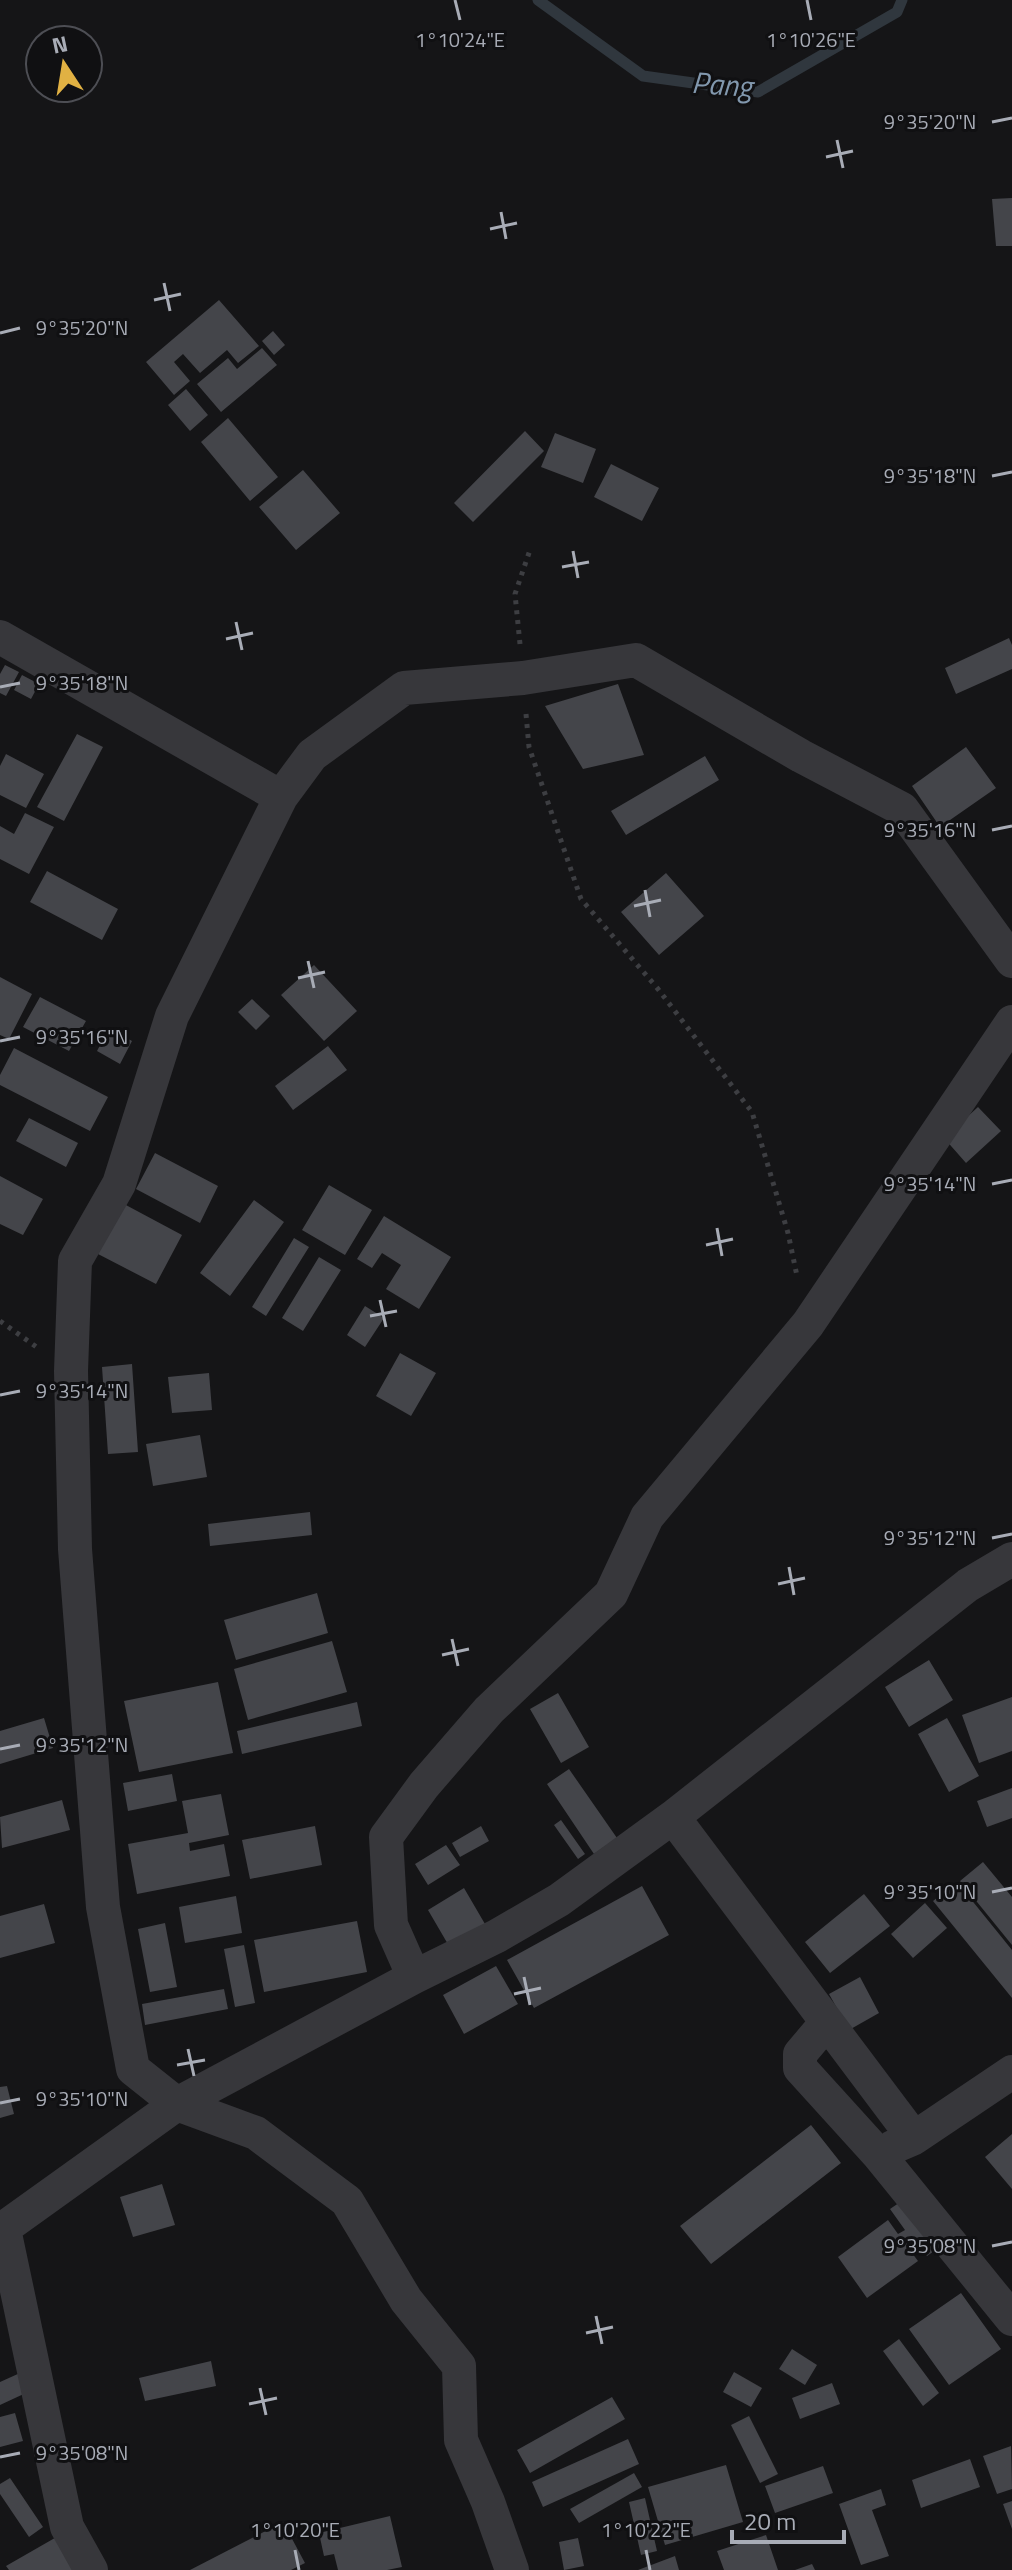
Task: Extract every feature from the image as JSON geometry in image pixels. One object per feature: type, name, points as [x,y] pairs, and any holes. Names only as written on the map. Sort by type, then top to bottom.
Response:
[{"type":"street","points":[[0,637],[281,797]]},
{"type":"street","points":[[512,2570],[488,2502],[461,2440],[459,2366],[406,2300],[347,2201],[256,2133],[177,2104],[133,2069],[103,1907],[75,1549],[71,1371],[75,1261],[119,1184],[172,1016],[281,797],[312,755],[404,688],[523,678],[636,660],[801,756],[902,809],[1012,961]]},
{"type":"street","points":[[414,1977],[391,1925],[386,1837],[424,1785],[489,1710],[611,1594],[647,1517],[808,1324],[1010,1028]]},
{"type":"street","points":[[91,2570],[67,2527],[2,2230],[177,2104],[497,1936],[559,1900],[673,1817],[968,1585],[1012,1559]]},
{"type":"street","points":[[673,1817],[914,2138]]},
{"type":"street","points":[[827,2022],[800,2054],[800,2068],[878,2154],[1012,2319]]},
{"type":"street","points":[[878,2154],[914,2138],[1012,2072]]},
{"type":"path","points":[[531,547],[515,594],[529,747],[581,899],[658,989],[752,1112],[788,1233],[808,1324]]},
{"type":"building","points":[[1012,198],[1012,246],[996,246],[992,199]]},
{"type":"building","points":[[219,300],[259,346],[238,363],[227,350],[200,373],[183,354],[174,362],[190,381],[174,395],[146,362]]},
{"type":"building","points":[[273,331],[285,345],[274,355],[262,341]]},
{"type":"building","points":[[262,348],[277,365],[221,412],[197,384],[228,358],[237,369]]},
{"type":"building","points":[[186,389],[208,415],[190,431],[168,405]]},
{"type":"building","points":[[228,418],[278,477],[250,501],[201,442]]},
{"type":"building","points":[[525,431],[544,451],[473,522],[454,503]]},
{"type":"building","points":[[555,433],[596,449],[583,483],[541,467]]},
{"type":"building","points":[[611,464],[659,488],[642,521],[594,497]]},
{"type":"building","points":[[303,470],[340,513],[296,550],[259,507]]},
{"type":"building","points":[[1009,638],[1012,669],[956,694],[945,668]]},
{"type":"building","points":[[5,665],[19,672],[6,696],[0,693],[0,674]]},
{"type":"building","points":[[22,675],[39,684],[31,699],[14,690]]},
{"type":"building","points":[[618,684],[644,755],[583,769],[545,706]]},
{"type":"building","points":[[77,734],[103,747],[64,821],[37,807]]},
{"type":"building","points":[[966,747],[996,788],[940,827],[912,786]]},
{"type":"building","points":[[6,754],[44,774],[26,808],[0,795],[0,766]]},
{"type":"building","points":[[705,756],[719,780],[626,835],[611,811]]},
{"type":"building","points":[[25,813],[54,827],[29,874],[0,859],[0,826],[14,834]]},
{"type":"building","points":[[47,871],[118,909],[102,940],[30,902]]},
{"type":"building","points":[[666,873],[704,916],[659,955],[621,912]]},
{"type":"building","points":[[314,965],[357,1011],[324,1041],[281,995]]},
{"type":"building","points":[[0,977],[32,994],[9,1039],[0,1035]]},
{"type":"building","points":[[40,997],[86,1021],[69,1051],[23,1027]]},
{"type":"building","points":[[252,999],[270,1016],[256,1030],[238,1012]]},
{"type":"building","points":[[109,1028],[132,1041],[120,1064],[97,1051]]},
{"type":"building","points":[[328,1046],[347,1070],[293,1110],[275,1086]]},
{"type":"building","points":[[14,1048],[108,1097],[90,1131],[0,1085],[0,1075]]},
{"type":"building","points":[[978,1107],[1001,1131],[966,1163],[944,1138]]},
{"type":"building","points":[[29,1118],[78,1143],[66,1167],[16,1141]]},
{"type":"building","points":[[155,1153],[218,1186],[200,1223],[136,1189]]},
{"type":"building","points":[[0,1176],[43,1199],[23,1235],[0,1224]]},
{"type":"building","points":[[329,1185],[372,1210],[345,1255],[302,1230]]},
{"type":"building","points":[[254,1200],[284,1222],[230,1296],[200,1273]]},
{"type":"building","points":[[124,1204],[182,1235],[156,1284],[98,1254]]},
{"type":"building","points":[[384,1216],[451,1257],[419,1309],[386,1289],[401,1265],[382,1253],[372,1268],[357,1259]]},
{"type":"building","points":[[294,1238],[309,1247],[266,1316],[252,1307]]},
{"type":"building","points":[[319,1257],[341,1270],[303,1331],[282,1318]]},
{"type":"building","points":[[365,1306],[384,1318],[365,1347],[347,1335]]},
{"type":"building","points":[[400,1353],[436,1373],[411,1416],[376,1396]]},
{"type":"building","points":[[132,1364],[138,1452],[108,1454],[102,1367]]},
{"type":"building","points":[[209,1373],[212,1410],[172,1413],[168,1377]]},
{"type":"building","points":[[200,1435],[207,1477],[153,1486],[146,1444]]},
{"type":"building","points":[[310,1512],[312,1535],[210,1546],[208,1524]]},
{"type":"building","points":[[317,1593],[328,1633],[236,1660],[224,1620]]},
{"type":"building","points":[[332,1641],[347,1692],[248,1720],[234,1669]]},
{"type":"building","points":[[929,1660],[953,1700],[909,1727],[885,1687]]},
{"type":"building","points":[[218,1682],[233,1753],[139,1772],[124,1701]]},
{"type":"building","points":[[558,1693],[589,1747],[561,1763],[530,1709]]},
{"type":"building","points":[[1012,1697],[1012,1751],[979,1763],[962,1715]]},
{"type":"building","points":[[357,1702],[362,1726],[242,1754],[237,1731]]},
{"type":"building","points":[[44,1718],[53,1748],[0,1764],[0,1731]]},
{"type":"building","points":[[947,1718],[979,1776],[949,1792],[918,1734]]},
{"type":"building","points":[[569,1769],[617,1838],[594,1854],[547,1784]]},
{"type":"building","points":[[172,1774],[177,1801],[128,1811],[123,1783]]},
{"type":"building","points":[[1012,1788],[1012,1818],[987,1827],[977,1801]]},
{"type":"building","points":[[221,1794],[229,1835],[189,1843],[190,1851],[224,1844],[230,1876],[137,1894],[128,1844],[188,1833],[182,1801]]},
{"type":"building","points":[[62,1800],[70,1830],[2,1848],[0,1817]]},
{"type":"building","points":[[561,1820],[585,1854],[578,1859],[554,1825]]},
{"type":"building","points":[[315,1826],[322,1865],[250,1879],[242,1840]]},
{"type":"building","points":[[481,1826],[489,1841],[460,1857],[452,1843]]},
{"type":"building","points":[[446,1845],[460,1865],[428,1885],[415,1864]]},
{"type":"building","points":[[983,1862],[1012,1897],[1012,1945],[960,1881]]},
{"type":"building","points":[[957,1882],[1012,1950],[1012,1998],[933,1901]]},
{"type":"building","points":[[642,1886],[669,1935],[534,2008],[507,1960]]},
{"type":"building","points":[[464,1888],[485,1924],[449,1946],[428,1910]]},
{"type":"building","points":[[864,1894],[890,1926],[830,1973],[805,1942]]},
{"type":"building","points":[[236,1896],[242,1933],[185,1943],[179,1907]]},
{"type":"building","points":[[925,1903],[947,1928],[913,1958],[891,1934]]},
{"type":"building","points":[[44,1904],[55,1943],[0,1958],[0,1916]]},
{"type":"building","points":[[357,1921],[367,1972],[264,1992],[254,1940]]},
{"type":"building","points":[[165,1923],[177,1987],[150,1992],[138,1929]]},
{"type":"building","points":[[244,1945],[255,2003],[235,2007],[224,1949]]},
{"type":"building","points":[[496,1966],[518,2004],[464,2034],[443,1995]]},
{"type":"building","points":[[860,1977],[879,2013],[849,2030],[829,1994]]},
{"type":"building","points":[[224,1989],[228,2009],[145,2025],[142,2004]]},
{"type":"building","points":[[7,2086],[14,2114],[0,2118],[0,2087]]},
{"type":"building","points":[[811,2125],[841,2163],[711,2264],[680,2226]]},
{"type":"building","points":[[1012,2134],[1012,2189],[985,2157]]},
{"type":"building","points":[[162,2184],[175,2225],[133,2237],[120,2197]]},
{"type":"building","points":[[909,2196],[944,2244],[927,2256],[914,2240],[906,2245],[918,2261],[867,2298],[838,2257],[888,2220],[898,2234],[905,2230],[890,2209]]},
{"type":"building","points":[[961,2293],[1001,2349],[949,2385],[909,2329]]},
{"type":"building","points":[[899,2339],[939,2393],[923,2406],[883,2351]]},
{"type":"building","points":[[792,2349],[817,2365],[805,2385],[779,2369]]},
{"type":"building","points":[[211,2361],[216,2386],[145,2401],[139,2378]]},
{"type":"building","points":[[734,2372],[762,2388],[751,2407],[723,2392]]},
{"type":"building","points":[[20,2373],[28,2392],[0,2405],[0,2382]]},
{"type":"building","points":[[832,2383],[840,2404],[800,2419],[792,2398]]},
{"type":"building","points":[[612,2397],[625,2419],[530,2473],[517,2450]]},
{"type":"building","points":[[15,2413],[23,2441],[0,2447],[0,2417]]},
{"type":"building","points":[[749,2416],[778,2474],[760,2483],[731,2425]]},
{"type":"building","points":[[628,2439],[639,2464],[543,2507],[532,2482]]},
{"type":"building","points":[[1011,2446],[1012,2489],[997,2494],[983,2456]]},
{"type":"building","points":[[970,2459],[980,2487],[921,2508],[912,2480]]},
{"type":"building","points":[[726,2465],[743,2522],[665,2545],[648,2487]]},
{"type":"building","points":[[823,2466],[833,2493],[775,2513],[765,2486]]},
{"type":"building","points":[[634,2473],[642,2487],[579,2523],[570,2509]]},
{"type":"building","points":[[10,2478],[43,2527],[29,2537],[0,2494],[0,2484]]},
{"type":"building","points":[[881,2489],[886,2505],[872,2510],[889,2556],[861,2565],[839,2504]]},
{"type":"building","points":[[645,2498],[657,2551],[641,2555],[629,2502]]},
{"type":"building","points":[[1012,2501],[1012,2529],[1003,2504]]},
{"type":"building","points":[[390,2516],[402,2567],[338,2570],[334,2554],[324,2556],[319,2533]]},
{"type":"building","points":[[283,2522],[305,2563],[291,2570],[190,2570]]},
{"type":"building","points":[[60,2535],[80,2570],[9,2570],[6,2566]]},
{"type":"building","points":[[766,2535],[778,2570],[724,2570],[717,2551]]},
{"type":"building","points":[[578,2538],[584,2566],[564,2570],[559,2542]]},
{"type":"building","points":[[675,2556],[679,2570],[638,2570]]},
{"type":"building","points":[[812,2564],[815,2570],[795,2570]]},
{"type":"waterway","name":"Pang","points":[[538,0],[643,76],[758,92],[897,12],[902,0]]}]
